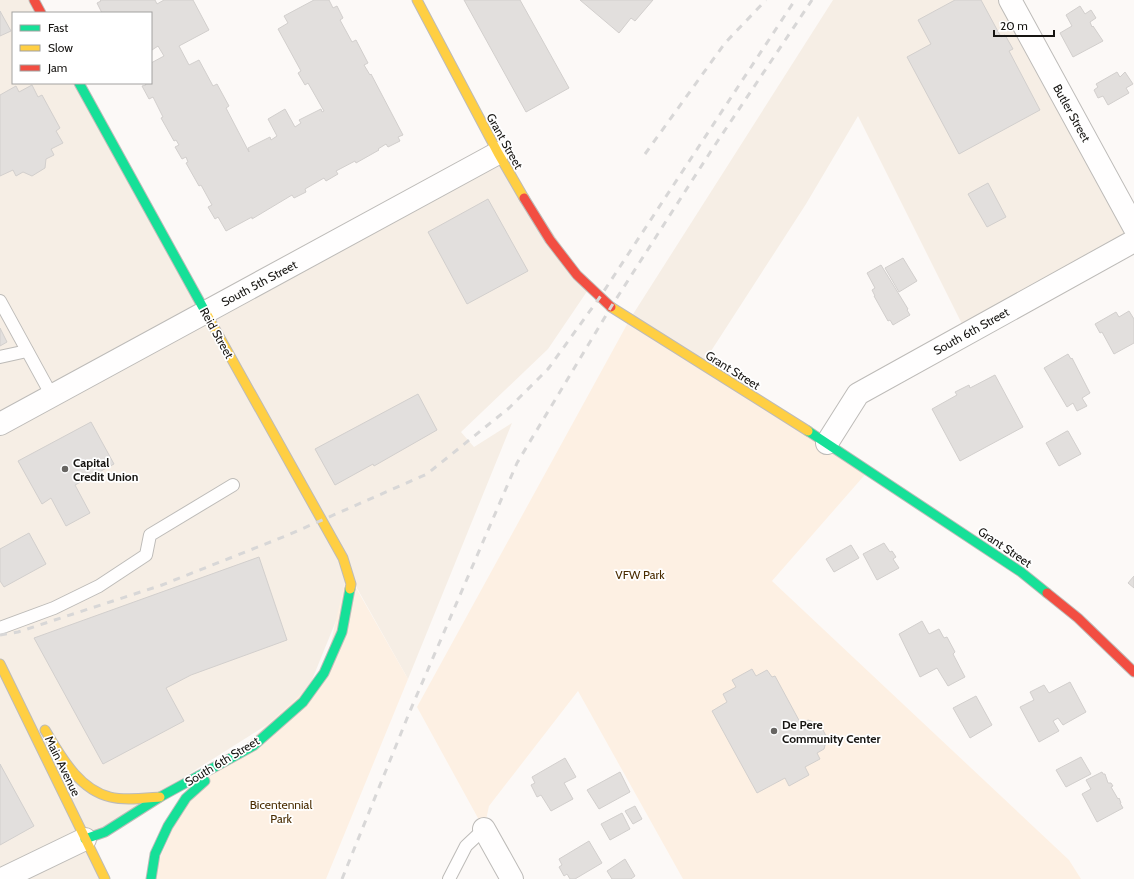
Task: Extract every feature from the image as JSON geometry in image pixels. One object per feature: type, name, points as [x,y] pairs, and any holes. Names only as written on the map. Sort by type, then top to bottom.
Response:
[{"type":"main road","points":[[34,0],[40,12]]},
{"type":"main road","name":"Grant Street","points":[[416,0],[527,204],[550,240],[578,275],[611,308],[827,443],[1021,572],[1078,618],[1134,672]]},
{"type":"main road","name":"Reid Street","points":[[80,84],[343,558],[351,584]]},
{"type":"main road","name":"South 6th Street","points":[[85,839],[105,832],[160,798],[253,746],[303,702],[324,673],[342,632],[351,584]]},
{"type":"main road","points":[[0,658],[34,712]]},
{"type":"main road","name":"Main Avenue","points":[[0,664],[105,879]]},
{"type":"main road","points":[[42,725],[59,752],[82,782],[95,792],[112,798],[160,798]]},
{"type":"main road","points":[[151,879],[155,854],[168,826],[186,798],[214,774],[253,746]]},
{"type":"street","name":"Butler Street","points":[[1010,0],[1134,227]]},
{"type":"street","name":"South 5th Street","points":[[0,424],[498,153]]},
{"type":"street","name":"South 6th Street","points":[[827,443],[858,394],[1134,241]]},
{"type":"street","points":[[484,829],[512,879]]},
{"type":"street","points":[[2,879],[85,839]]},
{"type":"lane","points":[[0,301],[52,396]]},
{"type":"lane","points":[[0,357],[27,352]]},
{"type":"lane","points":[[0,628],[54,608],[99,586],[146,555],[150,535],[232,486]]},
{"type":"lane","points":[[449,879],[466,846],[484,829]]},
{"type":"shaded area","points":[[0,0],[34,0],[40,12],[12,12],[12,84],[80,84],[205,312],[498,153],[590,287],[548,349],[461,432],[474,447],[512,423],[408,679],[349,574],[351,584],[303,702],[86,839],[105,879],[0,879]]},
{"type":"shaded area","points":[[833,0],[1010,0],[1134,241],[967,334],[858,116],[806,204],[702,365],[630,319]]},
{"type":"green space","name":"VFW Park","points":[[630,319],[869,470],[772,581],[1069,860],[1081,879],[683,879],[578,691],[489,806],[484,829],[417,707]]},
{"type":"green space","name":"Bicentennial Park","points":[[347,572],[408,679],[326,879],[151,879],[186,798],[324,673]]},
{"type":"building","points":[[100,0],[155,0],[157,4],[164,0],[193,0],[209,30],[179,46],[189,65],[199,60],[213,86],[217,84],[229,106],[226,108],[249,152],[248,148],[270,137],[271,140],[277,136],[268,119],[285,109],[295,127],[301,123],[299,120],[321,109],[322,112],[324,111],[308,83],[305,85],[298,73],[301,71],[278,29],[288,23],[284,16],[314,0],[329,0],[333,8],[337,6],[343,18],[340,20],[352,42],[356,40],[368,63],[364,65],[370,75],[371,74],[403,135],[398,137],[400,141],[388,147],[386,144],[378,149],[379,150],[356,163],[355,161],[336,171],[338,174],[326,181],[324,178],[305,189],[306,192],[294,198],[292,195],[252,219],[252,217],[226,231],[218,217],[215,219],[208,207],[212,205],[186,163],[188,162],[186,157],[182,159],[175,147],[179,145],[176,140],[174,141],[161,118],[163,117],[153,97],[149,99],[142,86],[146,84],[152,84],[152,62],[164,56],[158,46],[152,50],[152,12],[102,12],[97,3],[101,1]]},
{"type":"building","points":[[464,0],[520,0],[569,88],[526,112]]},
{"type":"building","points":[[580,0],[653,0],[635,21],[631,18],[619,33]]},
{"type":"building","points":[[955,0],[981,0],[1001,37],[1005,35],[1013,49],[1009,51],[1040,110],[959,154],[907,57],[931,44],[918,20]]},
{"type":"building","points":[[1080,6],[1085,14],[1091,10],[1096,18],[1090,22],[1103,41],[1073,57],[1060,33],[1072,26],[1066,15]]},
{"type":"building","points":[[0,11],[11,31],[0,36]]},
{"type":"building","points":[[1117,72],[1120,77],[1125,72],[1133,84],[1126,88],[1129,93],[1108,105],[1103,96],[1098,98],[1094,90],[1098,87],[1096,84]]},
{"type":"building","points":[[32,85],[38,97],[42,95],[60,128],[56,131],[63,143],[51,149],[54,155],[46,159],[45,168],[32,176],[23,172],[16,176],[13,170],[0,176],[0,95],[16,86],[19,92]]},
{"type":"building","points":[[988,183],[1006,217],[987,227],[968,194]]},
{"type":"building","points":[[488,199],[528,271],[467,304],[428,232]]},
{"type":"building","points":[[903,258],[917,281],[899,292],[885,268]]},
{"type":"building","points":[[881,265],[908,309],[907,310],[910,315],[893,325],[890,320],[888,321],[874,296],[872,290],[875,288],[867,273]]},
{"type":"building","points":[[1129,311],[1134,319],[1134,343],[1114,354],[1102,332],[1100,333],[1095,324],[1116,312],[1119,317]]},
{"type":"building","points":[[0,328],[7,342],[0,346]]},
{"type":"building","points":[[1068,354],[1071,359],[1072,358],[1090,393],[1082,398],[1087,406],[1077,411],[1073,403],[1067,407],[1044,368]]},
{"type":"building","points":[[995,375],[1023,427],[960,461],[932,409],[957,395],[955,392],[969,385],[970,388]]},
{"type":"building","points":[[418,394],[437,430],[374,466],[373,464],[335,485],[315,449]]},
{"type":"building","points":[[91,422],[114,464],[75,485],[90,513],[66,526],[51,498],[42,504],[18,461]]},
{"type":"building","points":[[1067,431],[1081,454],[1059,466],[1046,443]]},
{"type":"building","points":[[29,533],[46,564],[4,587],[0,581],[0,549]]},
{"type":"building","points":[[884,543],[890,552],[892,551],[896,557],[893,559],[899,568],[877,580],[863,554]]},
{"type":"building","points":[[851,545],[859,558],[834,572],[826,559]]},
{"type":"building","points":[[259,557],[287,640],[191,675],[166,688],[184,721],[103,764],[34,638]]},
{"type":"building","points":[[1134,576],[1134,588],[1128,583]]},
{"type":"building","points":[[922,621],[929,634],[939,629],[944,638],[947,637],[955,652],[953,654],[965,677],[948,686],[937,668],[920,677],[899,634]]},
{"type":"building","name":"De Pere Community Center","points":[[752,669],[756,676],[767,670],[772,677],[775,676],[801,724],[808,720],[820,724],[827,738],[824,749],[817,753],[820,759],[805,767],[809,775],[789,786],[785,778],[757,793],[712,711],[727,702],[723,694],[736,687],[732,680]]},
{"type":"building","points":[[1070,682],[1086,712],[1063,725],[1058,718],[1053,721],[1059,731],[1039,742],[1020,707],[1034,700],[1030,692],[1044,685],[1049,693]]},
{"type":"building","points":[[976,696],[992,725],[970,738],[953,708]]},
{"type":"building","points":[[1081,757],[1091,774],[1066,787],[1056,770]]},
{"type":"building","points":[[565,758],[576,777],[564,783],[573,799],[551,811],[541,795],[537,797],[531,785],[535,783],[532,777]]},
{"type":"building","points":[[0,764],[34,826],[0,845]]},
{"type":"building","points":[[620,772],[630,792],[599,809],[587,790]]},
{"type":"building","points":[[1102,772],[1105,774],[1108,783],[1111,783],[1113,786],[1111,787],[1118,799],[1119,798],[1123,808],[1097,822],[1082,794],[1091,789],[1086,780]]},
{"type":"building","points":[[635,806],[642,819],[633,824],[625,811]]},
{"type":"building","points":[[622,813],[630,829],[610,840],[601,824]]},
{"type":"building","points":[[589,841],[602,863],[575,879],[570,879],[567,874],[564,876],[559,867],[562,865],[559,859]]},
{"type":"building","points":[[625,859],[635,876],[631,879],[612,879],[607,871]]},
{"type":"railway","points":[[645,154],[725,43],[766,0]]},
{"type":"railway","points":[[0,635],[18,632],[162,585],[288,535],[427,474],[509,408],[548,369],[600,297],[795,0]]},
{"type":"railway","points":[[342,879],[410,711],[517,463],[611,307],[711,151],[812,0]]},
{"type":"traffic: fast","points":[[80,84],[206,313]]},
{"type":"traffic: fast","points":[[808,431],[1021,572],[1047,593]]},
{"type":"traffic: fast","points":[[85,839],[105,832],[160,797],[253,746],[303,702],[324,673],[342,632],[350,589]]},
{"type":"traffic: fast","points":[[151,879],[155,854],[168,826],[186,798],[205,781]]},
{"type":"traffic: slow","points":[[417,0],[498,153],[524,198]]},
{"type":"traffic: slow","points":[[611,307],[808,431]]},
{"type":"traffic: slow","points":[[206,313],[343,558],[351,584],[350,589]]},
{"type":"traffic: slow","points":[[0,664],[105,879]]},
{"type":"traffic: slow","points":[[45,730],[64,761],[80,779],[99,793],[122,799],[160,797]]},
{"type":"traffic: jam","points":[[34,0],[40,12]]},
{"type":"traffic: jam","points":[[524,198],[550,240],[577,275],[611,307]]},
{"type":"traffic: jam","points":[[1047,593],[1078,618],[1134,672]]},
{"type":"place","name":"Capital Credit Union","points":[[65,469]]},
{"type":"place","name":"De Pere Community Center","points":[[774,731]]}]
